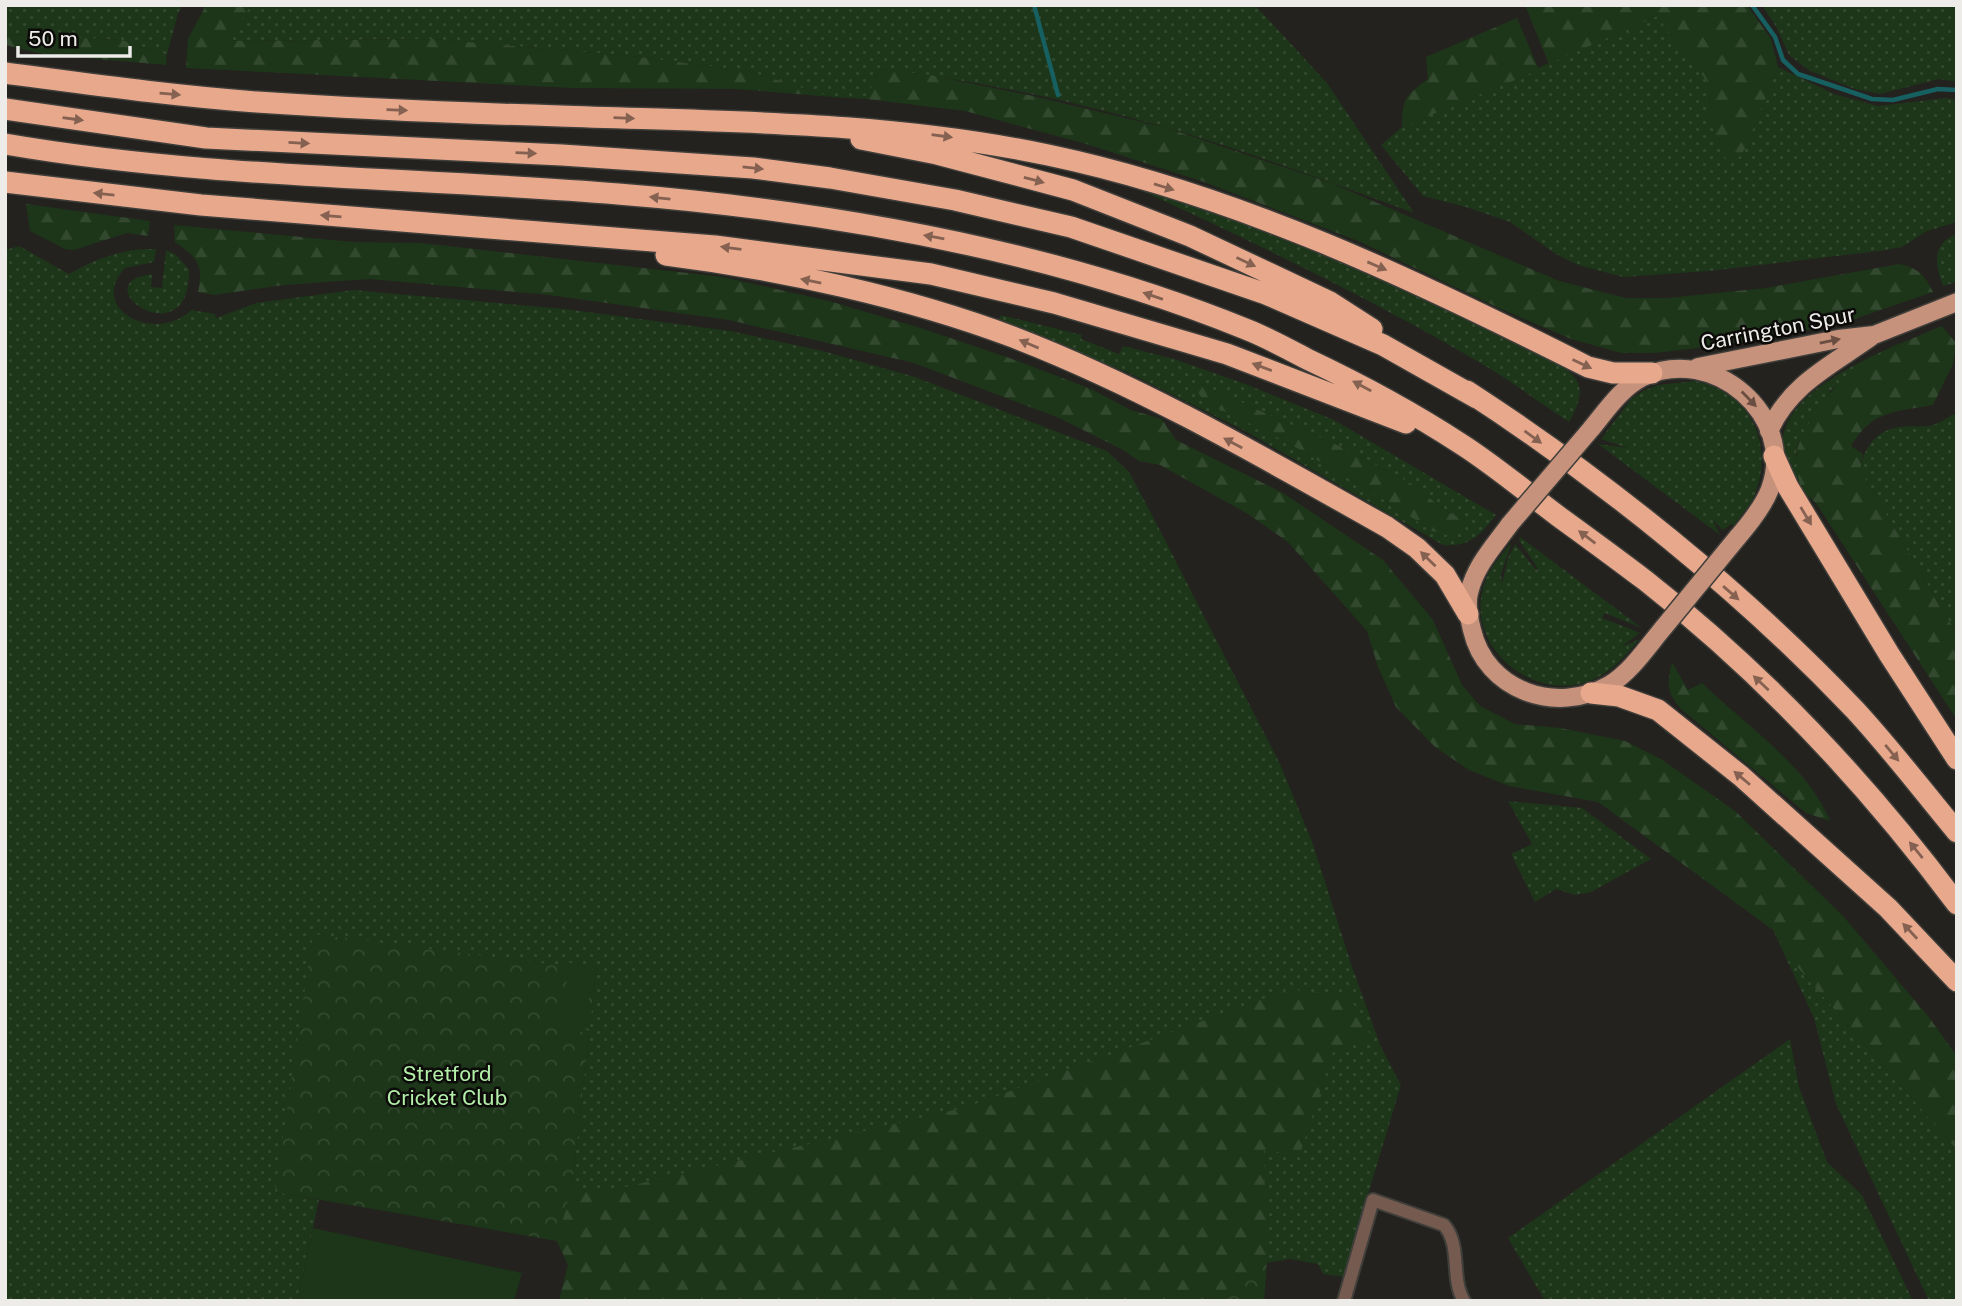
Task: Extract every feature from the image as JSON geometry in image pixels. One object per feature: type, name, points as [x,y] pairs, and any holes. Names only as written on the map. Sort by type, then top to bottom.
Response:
[{"type":"highway","points":[[5,73],[130,90],[268,103],[384,110],[776,123],[883,129],[943,136],[1052,156],[1206,200],[1352,255],[1453,299],[1588,367],[1613,373],[1652,373]]},
{"type":"highway","points":[[5,109],[206,138],[562,155],[741,167],[830,178],[955,200],[1071,227],[1266,294],[1383,345],[1477,398]]},
{"type":"highway","points":[[776,123],[937,154],[1073,190],[1190,236],[1330,302],[1477,398],[1586,476],[1682,550],[1780,636],[1856,711],[1957,832]]},
{"type":"highway","points":[[5,144],[150,163],[298,176],[633,195],[818,217],[947,240],[1066,267],[1250,331],[1365,387],[1463,445],[1648,583],[1720,644],[1842,765],[1915,848],[1957,904]]},
{"type":"highway","points":[[5,182],[201,205],[715,246],[931,274],[1054,303],[1227,354],[1463,445]]},
{"type":"highway","points":[[399,221],[674,256],[776,274],[894,299],[1012,337],[1133,390],[1387,527],[1417,548],[1445,575],[1468,614]]},
{"type":"highway","points":[[1774,456],[1788,487],[1889,654],[1957,759]]},
{"type":"highway","points":[[1591,693],[1619,696],[1658,710],[1741,776],[1888,908],[1957,981]]},
{"type":"main road","name":"Carrington Spur","points":[[1769,431],[1782,407],[1818,371],[1844,357],[1874,335],[1957,302]]},
{"type":"main road","name":"Carrington Spur","points":[[1652,373],[1838,339],[1874,335]]},
{"type":"main road","points":[[1652,373],[1624,390],[1510,524],[1478,566],[1469,593],[1468,614],[1474,640],[1491,669],[1512,686],[1525,692],[1574,698],[1611,684],[1626,672],[1749,524],[1770,488],[1774,456],[1769,431],[1761,413],[1750,398],[1731,383],[1711,373],[1691,368]]},
{"type":"street","points":[[1344,1301],[1373,1200],[1444,1225],[1451,1235],[1455,1282],[1464,1301]]},
{"type":"green space","points":[[5,5],[183,5],[178,13],[167,55],[122,40],[5,34]]},
{"type":"green space","points":[[206,5],[251,5],[227,41],[434,39],[640,57],[747,71],[832,97],[737,89],[573,88],[186,68],[188,39]]},
{"type":"green space","points":[[251,5],[1255,5],[1327,83],[1414,213],[1198,137],[1096,109],[988,85],[880,69],[866,99],[832,97],[747,71],[640,57],[434,39],[226,41]]},
{"type":"green space","points":[[1525,5],[1747,5],[1771,39],[1778,67],[1745,149],[1737,160],[1726,159],[1710,119],[1709,84],[1657,16],[1549,64]]},
{"type":"green space","points":[[1762,5],[1957,5],[1957,82],[1939,79],[1880,94],[1855,89],[1810,71],[1789,55],[1777,28]]},
{"type":"green space","points":[[1657,16],[1709,84],[1710,119],[1763,101],[1778,67],[1834,94],[1878,106],[1946,98],[1957,100],[1957,222],[1927,231],[1902,247],[1879,251],[1709,271],[1623,277],[1578,265],[1556,254],[1510,222],[1423,196],[1381,145],[1402,127]]},
{"type":"green space","points":[[1517,18],[1539,70],[1402,127],[1404,103],[1415,89],[1428,79],[1426,57]]},
{"type":"green space","points":[[5,34],[122,40],[167,55],[166,65],[43,54],[5,45]]},
{"type":"green space","points":[[880,69],[930,75],[1033,96],[1167,128],[1331,183],[1559,281],[1626,298],[1668,298],[1766,288],[1899,264],[1920,273],[1933,292],[1840,324],[1731,344],[1655,353],[1621,353],[1571,339],[1358,241],[1204,182],[1086,144],[965,111],[866,99]]},
{"type":"green space","points":[[1127,184],[1148,188],[1282,236],[1410,288],[1554,360],[1571,373],[1579,386],[1580,394],[1575,411],[1569,422],[1489,368],[1400,318],[1265,249]]},
{"type":"green space","points":[[26,204],[150,221],[148,236],[127,233],[74,250],[65,249],[30,231]]},
{"type":"green space","points":[[174,225],[353,242],[422,243],[723,277],[829,301],[924,329],[1018,361],[1091,389],[1131,410],[1162,419],[1176,440],[1283,493],[1383,560],[1433,620],[1462,685],[1480,706],[1515,724],[1560,728],[1625,741],[1661,759],[1735,811],[1843,916],[1928,1016],[1957,1056],[1957,1150],[1799,969],[1773,930],[1598,802],[1509,786],[1469,770],[1435,747],[1396,707],[1378,667],[1367,631],[1288,542],[1248,514],[1160,465],[1139,461],[1123,450],[1059,418],[914,363],[729,320],[549,295],[369,279],[284,285],[214,295],[198,292],[200,275],[197,262],[175,242]]},
{"type":"green space","points":[[1957,234],[1957,282],[1943,286],[1937,256],[1943,243]]},
{"type":"green space","points":[[19,246],[69,274],[111,255],[156,249],[154,262],[125,268],[115,283],[114,297],[120,309],[131,318],[145,323],[161,324],[177,320],[191,310],[215,314],[216,318],[256,303],[353,290],[565,309],[730,331],[823,351],[915,377],[1107,451],[1129,472],[1280,764],[1313,844],[1381,1047],[1401,1085],[1343,1277],[1323,1274],[1318,1264],[1289,1259],[1267,1263],[1209,1301],[559,1301],[568,1265],[557,1241],[572,1186],[596,970],[275,1192],[319,1200],[297,1301],[5,1301],[5,250]]},
{"type":"green space","points":[[166,250],[175,254],[189,269],[185,296],[174,310],[159,313],[144,309],[132,301],[127,290],[133,280],[152,274],[151,287],[162,288]]},
{"type":"green space","points":[[1001,315],[1082,335],[1081,339],[1119,354],[1123,346],[1174,359],[1248,385],[1334,420],[1496,515],[1468,542],[1443,545],[1245,431],[1129,373],[998,322]],"holes":[[[1200,384],[1337,445],[1412,484],[1447,512],[1466,520],[1432,531],[1290,444]]]},
{"type":"green space","points":[[1942,326],[1956,343],[1953,364],[1933,405],[1876,419],[1867,425],[1851,446],[1863,454],[1860,470],[1957,634],[1957,720],[1816,503],[1801,490],[1797,461],[1802,436],[1818,408],[1847,377],[1883,353]]},
{"type":"green space","points":[[1904,341],[1857,370],[1831,390],[1798,444],[1796,455],[1801,490],[1787,467],[1783,451],[1784,431],[1793,413],[1826,382]]},
{"type":"green space","points":[[1694,381],[1730,396],[1743,407],[1759,438],[1762,456],[1755,494],[1734,525],[1731,524],[1723,530],[1712,519],[1720,535],[1598,444],[1628,448],[1601,439],[1631,399],[1658,385]]},
{"type":"green space","points":[[1200,384],[1337,445],[1412,484],[1447,512],[1466,520],[1465,532],[1451,536],[1432,531],[1290,444],[1204,401],[1197,391]]},
{"type":"green space","points":[[1953,414],[1957,417],[1957,634],[1860,470],[1868,448],[1883,432],[1899,427],[1933,425]]},
{"type":"green space","points":[[1520,537],[1642,628],[1605,613],[1602,618],[1640,633],[1621,647],[1640,639],[1605,673],[1582,683],[1559,686],[1535,681],[1514,670],[1497,653],[1485,633],[1481,610],[1484,585],[1491,568],[1510,544],[1501,574],[1502,584],[1508,558],[1515,544],[1536,570],[1538,569],[1519,540]]},
{"type":"green space","points":[[1672,662],[1688,690],[1702,683],[1791,764],[1820,801],[1830,821],[1806,813],[1681,709],[1669,687]]},
{"type":"green space","points":[[1508,801],[1582,808],[1651,859],[1591,892],[1575,895],[1556,889],[1535,902],[1511,854],[1532,844]]},
{"type":"green space","points":[[1773,930],[1799,969],[1957,1150],[1957,1301],[1929,1301],[1836,1104],[1814,1018]]},
{"type":"green space","name":"Stretford Cricket Club","points":[[313,934],[596,970],[572,1186],[557,1241],[275,1192]]},
{"type":"green space","points":[[569,963],[593,965],[585,1032],[561,1030]]},
{"type":"green space","points":[[1290,989],[1349,996],[1372,1038],[1333,1052],[1300,1154],[1264,1151],[1267,1263],[1209,1301],[559,1301],[568,1265],[557,1241],[572,1186],[604,1192],[967,1107]]},
{"type":"green space","points":[[1790,1039],[1799,1087],[1827,1162],[1862,1195],[1913,1301],[1545,1301],[1508,1238]]},
{"type":"green space","points":[[313,1228],[522,1273],[514,1301],[297,1301]]},
{"type":"green space","points":[[1267,1263],[1264,1301],[1209,1301]]},
{"type":"waterway","points":[[1034,5],[1058,95]]},
{"type":"waterway","points":[[1752,5],[1775,37],[1783,60],[1798,74],[1872,99],[1893,100],[1938,89],[1957,90]]}]
